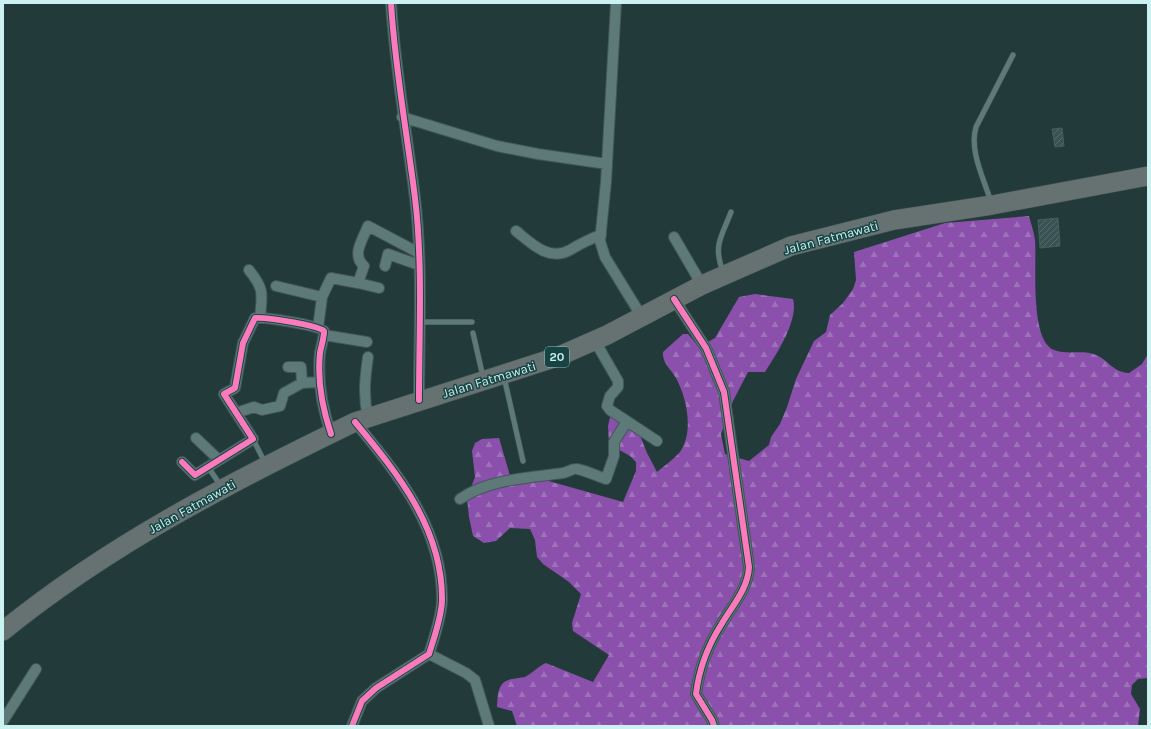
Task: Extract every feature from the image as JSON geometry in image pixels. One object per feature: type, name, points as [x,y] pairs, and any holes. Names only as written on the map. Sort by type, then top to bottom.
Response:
[{"type":"highway","name":"Jalan Fatmawati","points":[[3,631],[40,601],[87,568],[165,519],[222,488],[331,434],[361,420],[419,400],[557,357],[596,341],[702,285],[791,246],[894,220],[992,205],[1148,176]]},
{"type":"street","points":[[391,3],[397,77],[415,198],[419,253],[419,400]]},
{"type":"street","points":[[616,3],[607,164],[601,235],[605,257],[642,317]]},
{"type":"street","points":[[402,117],[497,146],[538,154],[607,164]]},
{"type":"street","points":[[358,283],[364,266],[358,258],[357,252],[368,226],[419,253]]},
{"type":"street","points":[[516,231],[543,252],[558,254],[601,235]]},
{"type":"street","points":[[674,237],[702,285]]},
{"type":"street","points":[[384,266],[388,254],[418,265]]},
{"type":"street","points":[[249,270],[258,282],[262,291],[260,318]]},
{"type":"street","points":[[331,434],[323,412],[319,382],[322,297],[331,278],[379,288]]},
{"type":"street","points":[[276,286],[322,297]]},
{"type":"street","points":[[674,299],[706,348],[724,392],[749,567],[744,589],[720,625],[700,667],[696,694],[714,726]]},
{"type":"street","points":[[182,462],[195,475],[253,440],[224,394],[235,388],[243,343],[255,318],[367,342]]},
{"type":"street","points":[[596,341],[618,381],[618,387],[610,396],[608,406],[610,410],[657,441]]},
{"type":"street","points":[[352,726],[362,701],[366,697],[376,688],[429,654],[436,632],[442,602],[438,565],[428,530],[418,506],[361,420],[368,357]]},
{"type":"street","points":[[288,367],[301,367],[302,383]]},
{"type":"street","points":[[236,413],[254,407],[262,410],[280,406],[284,393],[302,383],[319,382]]},
{"type":"street","points":[[460,499],[473,490],[483,486],[536,476],[565,473],[576,468],[606,479],[614,456],[614,442],[627,421]]},
{"type":"street","points":[[196,438],[219,460]]},
{"type":"street","points":[[429,654],[466,673],[474,680],[489,726]]},
{"type":"street","points":[[3,721],[36,669]]},
{"type":"lane","points":[[992,205],[974,147],[973,137],[976,127],[1013,55]]},
{"type":"lane","points":[[724,275],[718,257],[718,245],[731,212]]},
{"type":"lane","points":[[419,322],[472,322]]},
{"type":"lane","points":[[473,333],[484,380]]},
{"type":"lane","points":[[503,374],[523,461]]},
{"type":"lane","points":[[253,440],[266,466]]},
{"type":"lane","points":[[208,467],[222,488]]},
{"type":"green space","points":[[1029,216],[1035,240],[1035,282],[1038,317],[1041,332],[1046,343],[1054,350],[1093,354],[1114,368],[1129,373],[1142,364],[1148,354],[1148,678],[1138,679],[1132,685],[1131,694],[1140,709],[1138,726],[517,726],[512,711],[497,707],[499,689],[503,683],[507,681],[525,677],[546,663],[593,682],[609,655],[573,631],[572,623],[581,594],[569,582],[543,564],[537,557],[535,540],[530,529],[510,528],[496,541],[484,543],[473,536],[467,498],[475,477],[472,451],[475,443],[482,439],[499,438],[511,479],[545,480],[623,502],[636,471],[636,462],[630,456],[609,444],[608,426],[610,417],[629,420],[637,428],[647,453],[657,472],[680,452],[687,435],[688,425],[686,405],[676,378],[665,363],[663,352],[683,334],[688,334],[699,347],[715,338],[739,297],[755,294],[793,299],[793,317],[790,327],[780,347],[765,372],[748,372],[733,401],[721,434],[725,454],[749,461],[769,445],[771,437],[780,424],[796,379],[814,341],[826,332],[830,315],[843,303],[853,289],[856,280],[854,252],[945,223]]},
{"type":"building","points":[[1062,128],[1064,146],[1055,147],[1052,129]]},
{"type":"building","points":[[1058,218],[1060,246],[1040,248],[1038,220]]},
{"type":"cycle path","points":[[391,3],[398,77],[415,198],[419,248],[419,400]]},
{"type":"cycle path","points":[[674,299],[706,348],[724,392],[749,567],[743,590],[716,633],[704,658],[699,676],[696,694],[714,726]]},
{"type":"cycle path","points":[[182,462],[195,475],[253,439],[224,394],[235,388],[243,343],[255,318],[291,322],[312,326],[324,331],[320,353],[319,374],[323,404],[331,434]]},
{"type":"cycle path","points":[[352,726],[362,701],[376,688],[429,654],[439,621],[442,601],[440,575],[435,550],[426,526],[402,483],[355,422]]}]
